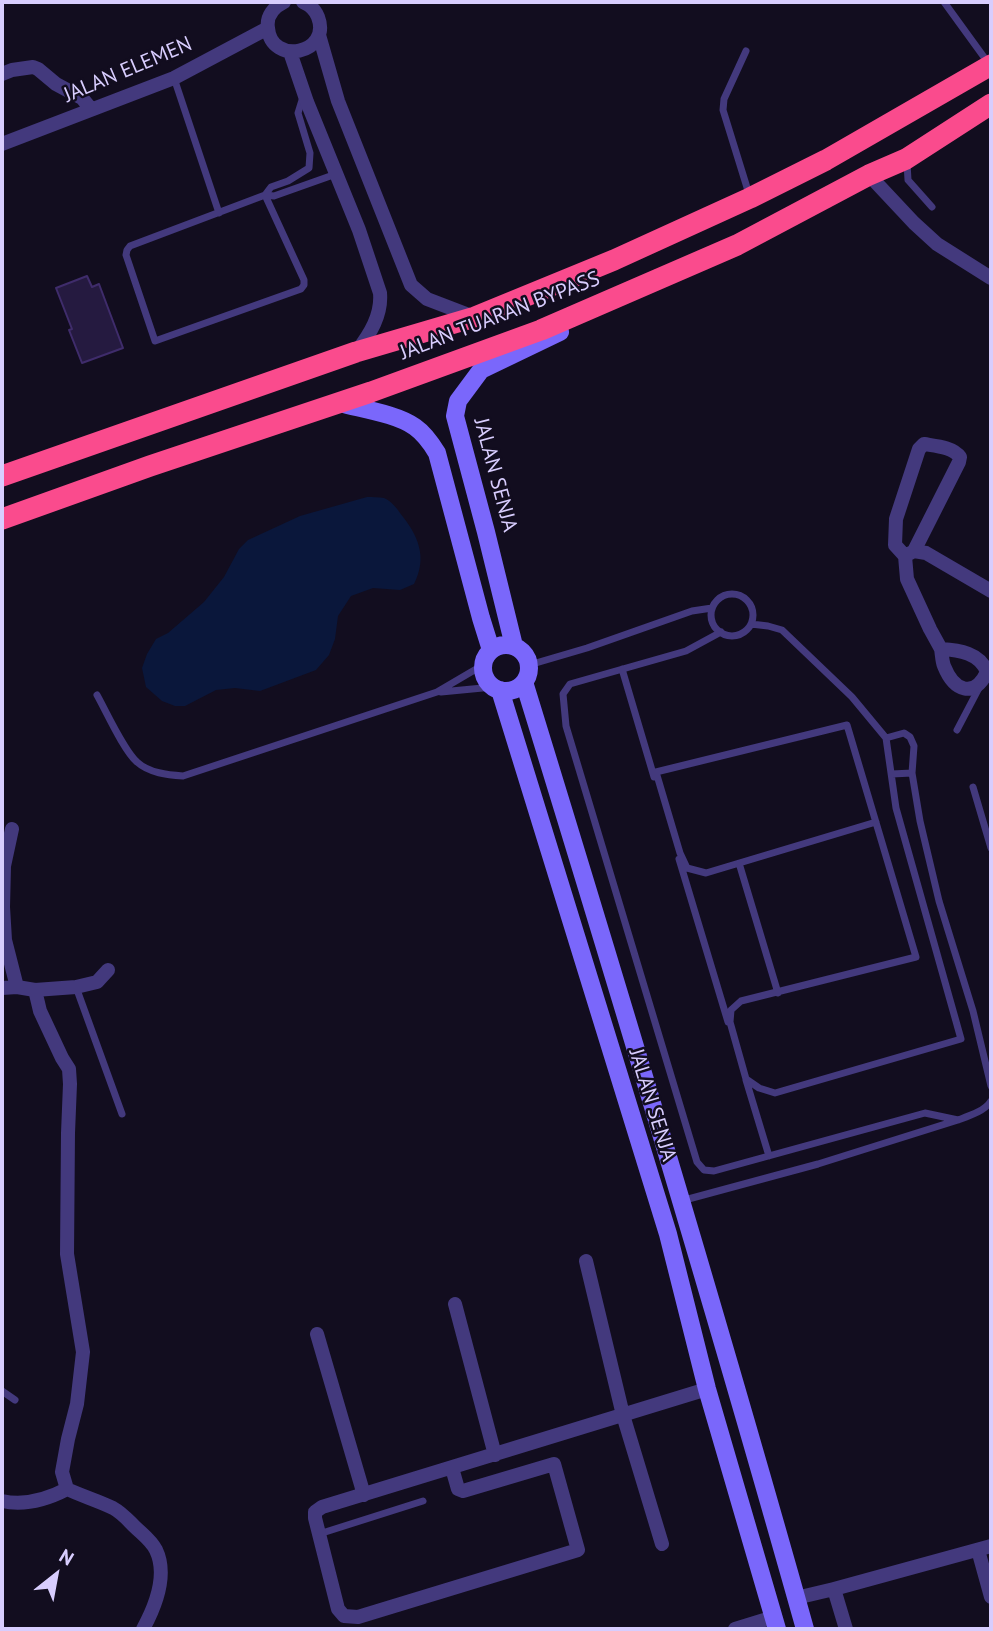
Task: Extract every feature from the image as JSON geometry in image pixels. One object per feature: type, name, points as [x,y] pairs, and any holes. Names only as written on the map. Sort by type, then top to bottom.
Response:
[{"type":"highway","name":"JALAN TUARAN BYPASS","points":[[2,474],[356,352],[475,317],[614,260],[826,160],[991,65]]},
{"type":"highway","name":"JALAN TUARAN BYPASS","points":[[2,519],[340,403],[541,330],[737,245],[869,175],[906,159],[991,104]]},
{"type":"highway","points":[[2,505],[134,461],[150,466]]},
{"type":"main road","name":"JALAN SENJA","points":[[597,306],[563,331],[481,370],[458,401],[455,416],[514,646],[524,654],[527,673],[805,1629]]},
{"type":"main road","name":"JALAN SENJA","points":[[340,403],[413,425],[427,438],[437,453],[481,618],[487,658],[485,677],[496,688],[668,1234],[707,1389],[776,1623]]},
{"type":"main road","points":[[487,658],[502,645],[514,646]]},
{"type":"main road","points":[[496,688],[513,690],[527,673]]},
{"type":"street","points":[[279,3],[269,16],[268,28],[271,39],[279,48],[290,52],[302,51],[312,45],[318,35],[320,24],[317,13],[306,3]]},
{"type":"street","name":"JALAN ELEMEN","points":[[2,144],[174,78],[268,28]]},
{"type":"street","points":[[318,35],[338,101],[411,285],[427,299],[475,317]]},
{"type":"street","points":[[290,52],[359,230],[380,293],[381,303],[371,333],[356,352]]},
{"type":"street","points":[[2,74],[33,66],[56,84],[82,98],[91,109]]},
{"type":"street","points":[[869,175],[937,244],[991,278]]},
{"type":"street","points":[[941,649],[959,650],[977,658],[984,664],[987,672],[983,680],[974,689],[968,690],[954,683],[944,666],[941,649],[907,579],[909,554],[960,457],[940,446],[921,445],[896,519],[895,545],[909,554],[926,553],[991,591]]},
{"type":"street","points":[[12,829],[4,866],[3,907],[5,940],[17,987]]},
{"type":"street","points":[[2,988],[35,990],[76,987],[97,982],[108,970]]},
{"type":"street","points":[[35,990],[40,1011],[69,1069],[70,1084],[67,1254],[83,1352],[78,1404],[62,1472],[67,1489]]},
{"type":"street","points":[[586,1261],[623,1415],[662,1544]]},
{"type":"street","points":[[455,1304],[495,1455]]},
{"type":"street","points":[[317,1334],[364,1495]]},
{"type":"street","points":[[452,1468],[457,1489],[463,1491],[554,1464],[579,1550],[358,1617],[344,1616],[338,1609],[315,1518],[315,1512],[322,1507],[707,1389]]},
{"type":"street","points":[[2,1501],[39,1501],[67,1489]]},
{"type":"street","points":[[67,1489],[120,1512],[149,1539],[157,1552],[160,1584],[155,1606],[143,1629]]},
{"type":"street","points":[[796,1598],[984,1548],[991,1597]]},
{"type":"street","points":[[834,1589],[846,1629]]},
{"type":"street","points":[[736,1629],[776,1623]]},
{"type":"lane","points":[[944,2],[991,65]]},
{"type":"lane","points":[[746,51],[724,99],[723,110],[750,198]]},
{"type":"lane","points":[[174,78],[219,213]]},
{"type":"lane","points":[[265,195],[271,187],[288,181],[309,167],[310,153],[298,113],[304,93]]},
{"type":"lane","points":[[906,159],[908,180],[932,207]]},
{"type":"lane","points":[[265,195],[304,280],[301,289],[155,341],[126,255],[130,246],[265,195],[274,195],[337,174]]},
{"type":"lane","points":[[726,594],[740,595],[746,598],[754,617],[751,624],[735,636],[716,628],[712,608],[715,602],[726,594]]},
{"type":"lane","points":[[527,673],[587,648],[692,611],[712,608]]},
{"type":"lane","points":[[751,624],[782,630],[852,697],[886,738],[896,808],[961,1039],[775,1093],[759,1088],[746,1079],[730,1022],[732,1010],[741,1001],[916,957],[877,822],[847,725],[656,772],[687,868],[706,873],[877,822]]},
{"type":"lane","points":[[721,632],[686,651],[570,684],[562,694],[566,726],[697,1162],[704,1170],[715,1171],[925,1113],[958,1120]]},
{"type":"lane","points":[[437,692],[487,658]]},
{"type":"lane","points":[[622,669],[769,1156]]},
{"type":"lane","points":[[957,730],[983,680]]},
{"type":"lane","points":[[97,695],[136,762],[167,775],[183,776],[437,692],[496,688]]},
{"type":"lane","points":[[886,738],[904,733],[910,737],[914,746],[912,774],[920,821],[939,901],[973,1011],[991,1086]]},
{"type":"lane","points":[[892,775],[912,774]]},
{"type":"lane","points":[[973,787],[991,848]]},
{"type":"lane","points":[[739,863],[778,993]]},
{"type":"lane","points":[[76,987],[122,1114]]},
{"type":"lane","points":[[680,1202],[818,1164],[958,1120],[989,1105],[991,1101]]},
{"type":"lane","points":[[2,1391],[15,1400]]},
{"type":"lane","points":[[319,1534],[423,1501]]},
{"type":"water","points":[[367,497],[387,499],[406,521],[419,547],[418,574],[414,584],[400,590],[373,588],[351,596],[338,616],[335,639],[329,655],[316,670],[260,691],[235,688],[216,690],[185,706],[175,706],[162,701],[146,687],[142,668],[156,639],[168,633],[204,602],[224,577],[239,549],[248,540],[300,516]]},
{"type":"building","points":[[87,276],[92,287],[99,284],[123,348],[82,363],[56,288]]}]
